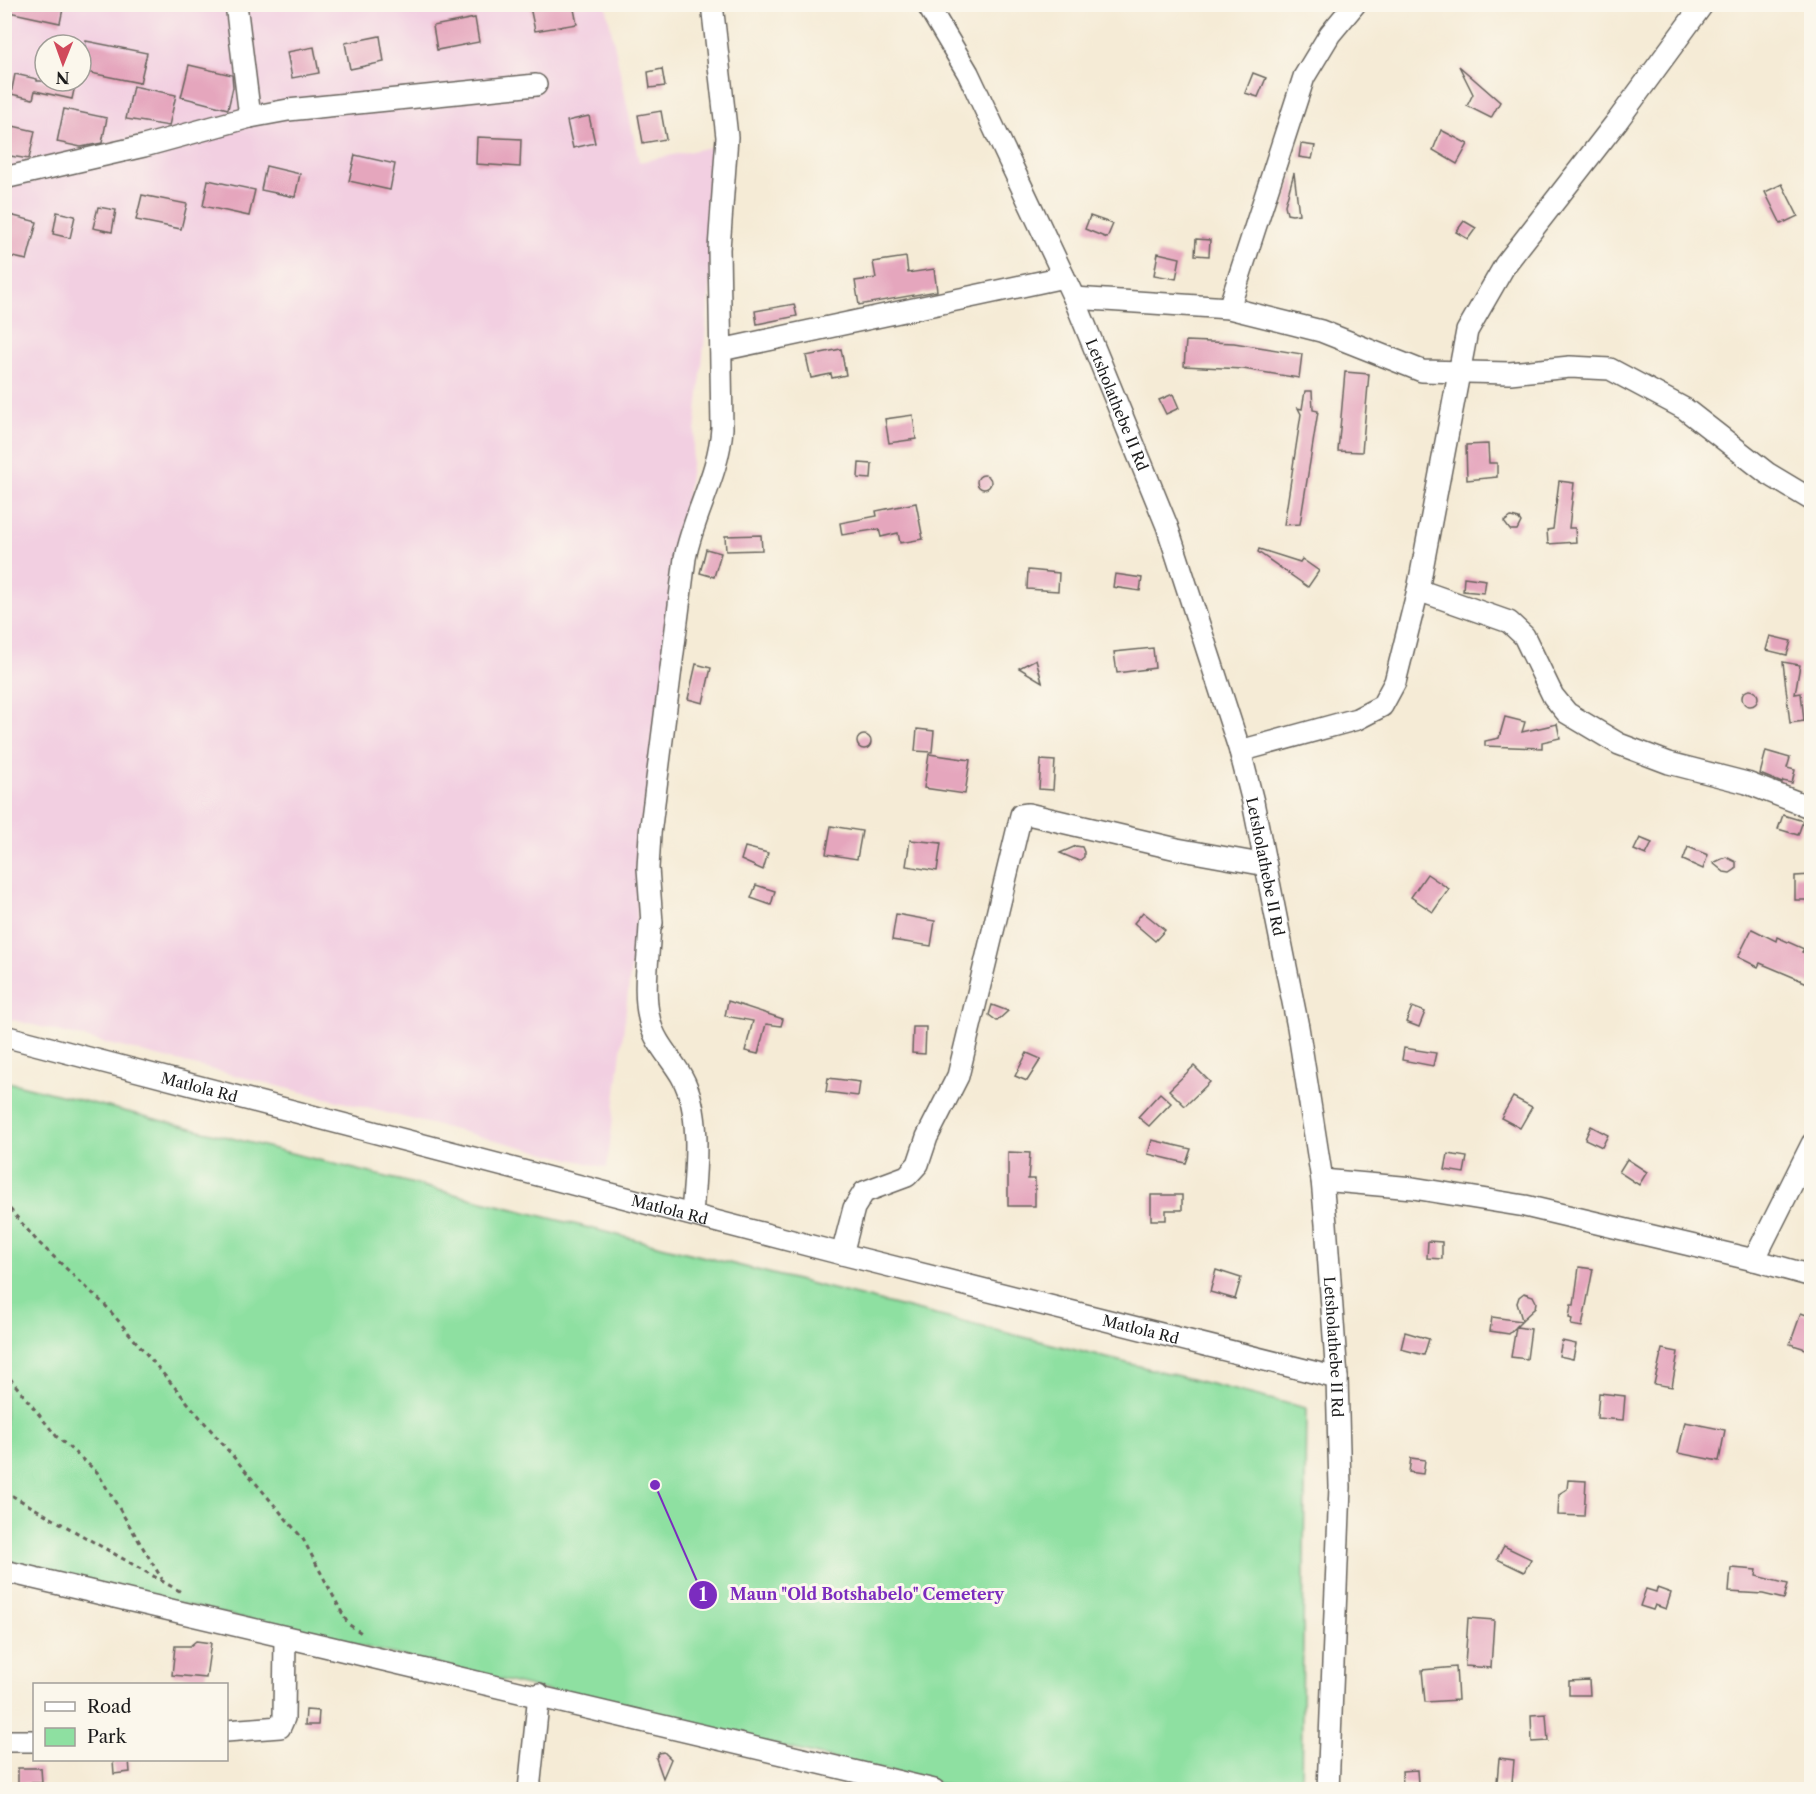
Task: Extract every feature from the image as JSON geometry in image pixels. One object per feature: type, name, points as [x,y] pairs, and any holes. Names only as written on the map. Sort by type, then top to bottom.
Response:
[{"type":"street","points":[[236,4],[250,117]]},
{"type":"street","points":[[692,1214],[696,1149],[689,1096],[683,1079],[653,1032],[649,1019],[647,995],[650,925],[652,923],[649,850],[685,558],[720,453],[723,390],[719,249],[727,137],[712,4]]},
{"type":"street","name":"Letsholathebe II Rd","points":[[927,4],[968,73],[1074,298],[1167,526],[1240,751],[1266,865],[1298,1027],[1323,1180],[1337,1378],[1340,1487],[1328,1790]]},
{"type":"street","points":[[1229,308],[1304,76],[1330,34],[1354,4]]},
{"type":"street","points":[[1240,751],[1357,719],[1382,706],[1395,682],[1418,590],[1467,331],[1505,265],[1618,120],[1703,4]]},
{"type":"street","points":[[4,178],[144,146],[250,117],[360,101],[536,85]]},
{"type":"street","points":[[721,350],[1064,277]]},
{"type":"street","points":[[1074,298],[1229,308],[1321,331],[1422,371],[1510,374],[1570,367],[1610,369],[1685,409],[1767,473],[1812,500]]},
{"type":"street","points":[[1418,590],[1509,622],[1524,636],[1553,696],[1567,713],[1619,744],[1669,763],[1747,783],[1812,808]]},
{"type":"street","points":[[842,1254],[854,1208],[864,1192],[906,1176],[918,1164],[927,1137],[958,1076],[1021,815],[1028,814],[1177,849],[1266,865]]},
{"type":"street","name":"Matlola Rd","points":[[4,1036],[842,1254],[1337,1378]]},
{"type":"street","points":[[1754,1260],[1812,1144]]},
{"type":"street","points":[[1323,1180],[1413,1188],[1525,1206],[1754,1260],[1812,1276]]},
{"type":"street","points":[[4,1571],[367,1658],[539,1694],[934,1790]]},
{"type":"street","points":[[228,1731],[280,1727],[284,1718],[285,1638]]},
{"type":"street","points":[[529,1790],[539,1694]]},
{"type":"street","points":[[4,1741],[33,1741]]},
{"type":"path","points":[[4,1202],[37,1241],[105,1305],[303,1539],[348,1624],[372,1640],[367,1658]]},
{"type":"path","points":[[4,1371],[57,1437],[97,1472],[163,1581]]},
{"type":"path","points":[[4,1491],[192,1598]]},
{"type":"shaded area","points":[[5,5],[606,5],[639,162],[725,144],[695,432],[607,1168],[5,1018]]},
{"type":"green space","points":[[4,1081],[1306,1408],[1301,1789],[961,1789],[5,1562]]},
{"type":"building","points":[[4,4],[64,4],[60,23],[4,11]]},
{"type":"building","points":[[543,4],[573,4],[577,24],[535,31],[530,7]]},
{"type":"building","points":[[475,18],[479,42],[437,50],[433,26]]},
{"type":"building","points":[[380,36],[384,62],[350,69],[345,43]]},
{"type":"building","points":[[93,42],[147,53],[140,83],[93,73]]},
{"type":"building","points":[[314,47],[319,73],[292,78],[287,52]]},
{"type":"building","points":[[189,65],[232,75],[233,87],[228,109],[181,97]]},
{"type":"building","points":[[1459,66],[1500,102],[1491,118],[1467,106],[1473,94]]},
{"type":"building","points":[[662,69],[665,86],[650,88],[648,72]]},
{"type":"building","points":[[1253,73],[1266,78],[1258,97],[1245,93]]},
{"type":"building","points":[[15,74],[33,78],[33,99],[11,94]]},
{"type":"building","points":[[133,86],[176,95],[169,126],[126,119]]},
{"type":"building","points":[[44,93],[73,93],[72,99]]},
{"type":"building","points":[[64,109],[107,118],[102,143],[81,147],[57,142]]},
{"type":"building","points":[[661,111],[666,139],[643,143],[638,115]]},
{"type":"building","points":[[589,116],[595,143],[573,148],[567,121]]},
{"type":"building","points":[[4,124],[35,131],[29,159],[4,155]]},
{"type":"building","points":[[1441,130],[1468,144],[1457,164],[1433,150]]},
{"type":"building","points":[[477,137],[521,139],[520,167],[476,164]]},
{"type":"building","points":[[1301,144],[1315,146],[1312,159],[1299,157]]},
{"type":"building","points":[[355,155],[395,164],[390,190],[349,181]]},
{"type":"building","points":[[266,166],[300,174],[295,197],[261,190]]},
{"type":"building","points":[[1294,173],[1299,214],[1292,215],[1287,214],[1285,205]]},
{"type":"building","points":[[208,180],[255,190],[249,216],[203,206]]},
{"type":"building","points":[[1782,184],[1798,216],[1781,224],[1765,192]]},
{"type":"building","points":[[142,195],[187,204],[181,229],[136,220]]},
{"type":"building","points":[[98,207],[116,210],[112,232],[93,228]]},
{"type":"building","points":[[57,212],[75,216],[70,238],[53,234]]},
{"type":"building","points":[[10,215],[37,222],[27,260],[4,255],[4,239]]},
{"type":"building","points":[[1090,216],[1113,224],[1107,238],[1085,229]]},
{"type":"building","points":[[1464,221],[1476,228],[1468,239],[1456,232]]},
{"type":"building","points":[[1196,239],[1210,240],[1209,256],[1195,255]]},
{"type":"building","points":[[1158,253],[1180,258],[1176,279],[1154,275]]},
{"type":"building","points":[[906,257],[908,273],[934,269],[937,291],[859,305],[855,281],[876,278],[873,262]]},
{"type":"building","points":[[794,304],[797,316],[757,324],[755,311]]},
{"type":"building","points":[[1186,341],[1234,343],[1302,354],[1299,378],[1243,369],[1184,366]]},
{"type":"building","points":[[841,349],[846,375],[832,378],[831,374],[811,378],[806,356]]},
{"type":"building","points":[[1345,372],[1369,374],[1362,452],[1338,451]]},
{"type":"building","points":[[1305,391],[1312,391],[1313,410],[1318,411],[1313,443],[1300,524],[1284,525],[1301,414],[1298,408],[1302,409]]},
{"type":"building","points":[[1173,394],[1179,408],[1166,414],[1159,400]]},
{"type":"building","points":[[913,415],[916,439],[889,443],[885,419]]},
{"type":"building","points":[[1488,444],[1489,463],[1497,463],[1497,477],[1467,480],[1466,445]]},
{"type":"building","points":[[859,463],[872,464],[871,479],[858,478]]},
{"type":"building","points":[[984,475],[989,477],[991,482],[989,487],[984,489],[979,487],[977,482],[979,477]]},
{"type":"building","points":[[1559,481],[1574,483],[1569,528],[1575,528],[1576,542],[1548,544],[1547,530],[1553,529]]},
{"type":"building","points":[[916,503],[923,539],[900,543],[898,533],[881,537],[879,529],[842,535],[840,523],[877,516],[876,511]]},
{"type":"building","points":[[1511,517],[1521,522],[1517,530],[1510,530],[1504,522]]},
{"type":"building","points":[[761,535],[762,550],[726,551],[725,536]]},
{"type":"building","points":[[706,549],[721,553],[714,577],[700,573]]},
{"type":"building","points":[[1259,549],[1300,562],[1302,559],[1319,571],[1308,587],[1258,552]]},
{"type":"building","points":[[1028,570],[1059,573],[1058,591],[1027,589]]},
{"type":"building","points":[[1115,574],[1142,578],[1140,591],[1113,587]]},
{"type":"building","points":[[1464,577],[1486,580],[1484,593],[1463,591]]},
{"type":"building","points":[[1770,636],[1791,641],[1787,655],[1766,650]]},
{"type":"building","points":[[1153,648],[1155,668],[1117,673],[1114,652]]},
{"type":"building","points":[[1036,659],[1042,682],[1019,668]]},
{"type":"building","points":[[1783,662],[1800,665],[1795,694],[1801,693],[1804,721],[1790,723]]},
{"type":"building","points":[[696,664],[711,668],[703,703],[688,699]]},
{"type":"building","points":[[1750,690],[1756,692],[1758,698],[1756,704],[1750,706],[1744,704],[1742,698],[1744,692]]},
{"type":"building","points":[[1505,717],[1525,722],[1522,732],[1557,724],[1560,738],[1542,742],[1542,748],[1485,746],[1485,741],[1499,738]]},
{"type":"building","points":[[917,729],[934,731],[932,752],[915,751]]},
{"type":"building","points":[[861,735],[867,735],[871,742],[867,749],[861,749],[857,745],[857,739]]},
{"type":"building","points":[[1766,751],[1790,758],[1787,768],[1795,770],[1792,783],[1783,781],[1782,783],[1760,774]]},
{"type":"building","points":[[929,754],[970,760],[965,794],[924,788]]},
{"type":"building","points":[[1041,760],[1055,761],[1053,790],[1039,789]]},
{"type":"building","points":[[1783,815],[1803,821],[1798,835],[1778,829]]},
{"type":"building","points":[[831,826],[862,831],[857,859],[826,854]]},
{"type":"building","points":[[1640,838],[1652,843],[1646,855],[1634,850]]},
{"type":"building","points":[[910,840],[941,843],[937,871],[906,866]]},
{"type":"building","points":[[1076,846],[1082,847],[1084,852],[1084,857],[1079,861],[1060,853]]},
{"type":"building","points":[[745,847],[768,853],[763,870],[741,860]]},
{"type":"building","points":[[1688,847],[1708,855],[1703,869],[1683,860]]},
{"type":"building","points":[[1726,857],[1736,862],[1736,869],[1730,873],[1724,872],[1713,863]]},
{"type":"building","points":[[1427,874],[1449,889],[1433,912],[1411,897]]},
{"type":"building","points":[[1812,875],[1812,900],[1795,900],[1795,876]]},
{"type":"building","points":[[756,885],[775,891],[771,905],[751,898]]},
{"type":"building","points":[[1143,912],[1165,930],[1155,941],[1134,923]]},
{"type":"building","points":[[896,914],[935,921],[931,946],[892,940]]},
{"type":"building","points":[[1752,929],[1776,941],[1777,937],[1804,949],[1802,952],[1812,956],[1812,985],[1760,963],[1758,967],[1738,957]]},
{"type":"building","points":[[728,1001],[783,1019],[781,1026],[766,1024],[758,1054],[745,1051],[753,1021],[725,1016]]},
{"type":"building","points":[[992,1005],[1008,1011],[997,1021],[989,1015]]},
{"type":"building","points":[[1412,1007],[1425,1012],[1419,1027],[1406,1022]]},
{"type":"building","points":[[913,1027],[926,1027],[925,1054],[912,1053]]},
{"type":"building","points":[[1404,1048],[1436,1053],[1433,1066],[1402,1060]]},
{"type":"building","points":[[1027,1053],[1041,1059],[1027,1081],[1015,1076]]},
{"type":"building","points":[[1194,1066],[1210,1082],[1185,1106],[1169,1090]]},
{"type":"building","points":[[828,1078],[860,1082],[858,1096],[826,1092]]},
{"type":"building","points":[[1160,1093],[1171,1103],[1149,1126],[1138,1117]]},
{"type":"building","points":[[1513,1097],[1532,1107],[1520,1128],[1501,1118]]},
{"type":"building","points":[[1591,1126],[1608,1135],[1602,1147],[1585,1139]]},
{"type":"building","points":[[1152,1140],[1191,1149],[1186,1163],[1148,1154]]},
{"type":"building","points":[[1008,1152],[1030,1153],[1028,1179],[1035,1179],[1035,1206],[1008,1206]]},
{"type":"building","points":[[1448,1154],[1467,1157],[1464,1173],[1445,1170]]},
{"type":"building","points":[[1627,1159],[1647,1172],[1639,1185],[1619,1172]]},
{"type":"building","points":[[1151,1195],[1182,1195],[1182,1210],[1166,1210],[1166,1220],[1151,1220]]},
{"type":"building","points":[[1428,1241],[1442,1242],[1442,1259],[1427,1258]]},
{"type":"building","points":[[1579,1267],[1593,1269],[1582,1327],[1571,1325],[1572,1319],[1569,1318],[1571,1305],[1574,1305]]},
{"type":"building","points":[[1216,1270],[1241,1278],[1235,1299],[1210,1292]]},
{"type":"building","points":[[1524,1293],[1533,1296],[1536,1302],[1535,1308],[1522,1320],[1517,1303],[1519,1297]]},
{"type":"building","points":[[1801,1313],[1812,1317],[1812,1351],[1790,1344]]},
{"type":"building","points":[[1492,1317],[1522,1321],[1509,1334],[1490,1331]]},
{"type":"building","points":[[1516,1327],[1531,1329],[1527,1359],[1511,1357]]},
{"type":"building","points":[[1405,1332],[1429,1339],[1424,1355],[1401,1349]]},
{"type":"building","points":[[1562,1341],[1576,1344],[1573,1359],[1559,1356]]},
{"type":"building","points":[[1662,1349],[1678,1352],[1672,1387],[1654,1384]]},
{"type":"building","points":[[1599,1393],[1625,1396],[1623,1420],[1597,1418]]},
{"type":"building","points":[[1685,1422],[1725,1430],[1719,1461],[1678,1453]]},
{"type":"building","points":[[1411,1458],[1425,1460],[1423,1474],[1409,1472]]},
{"type":"building","points":[[1568,1480],[1586,1481],[1584,1516],[1558,1515],[1559,1494],[1567,1489]]},
{"type":"building","points":[[1504,1546],[1531,1559],[1524,1572],[1497,1559]]},
{"type":"building","points":[[1731,1568],[1757,1570],[1756,1576],[1788,1584],[1784,1599],[1763,1594],[1729,1592]]},
{"type":"building","points":[[1657,1588],[1671,1593],[1666,1609],[1655,1605],[1653,1610],[1640,1606],[1646,1589],[1656,1592]]},
{"type":"building","points":[[1468,1618],[1494,1620],[1491,1668],[1465,1666]]},
{"type":"building","points":[[196,1641],[211,1643],[206,1678],[172,1675],[175,1646],[190,1646]]},
{"type":"building","points":[[1456,1667],[1458,1700],[1425,1702],[1422,1670]]},
{"type":"building","points":[[1589,1680],[1590,1695],[1569,1695],[1569,1681]]},
{"type":"building","points":[[306,1710],[319,1711],[318,1725],[305,1725]]},
{"type":"building","points":[[1546,1714],[1548,1741],[1532,1742],[1531,1715]]},
{"type":"building","points":[[664,1752],[671,1759],[663,1778],[656,1758],[659,1753]]},
{"type":"building","points":[[1499,1758],[1514,1760],[1512,1783],[1497,1782]]},
{"type":"building","points":[[113,1761],[129,1761],[130,1772],[114,1774]]},
{"type":"building","points":[[18,1768],[41,1768],[42,1783],[18,1783]]},
{"type":"building","points":[[1417,1770],[1418,1784],[1403,1785],[1402,1771]]},
{"type":"place","name":"Maun \"Old Botshabelo\" Cemetery","points":[[655,1485]]}]
